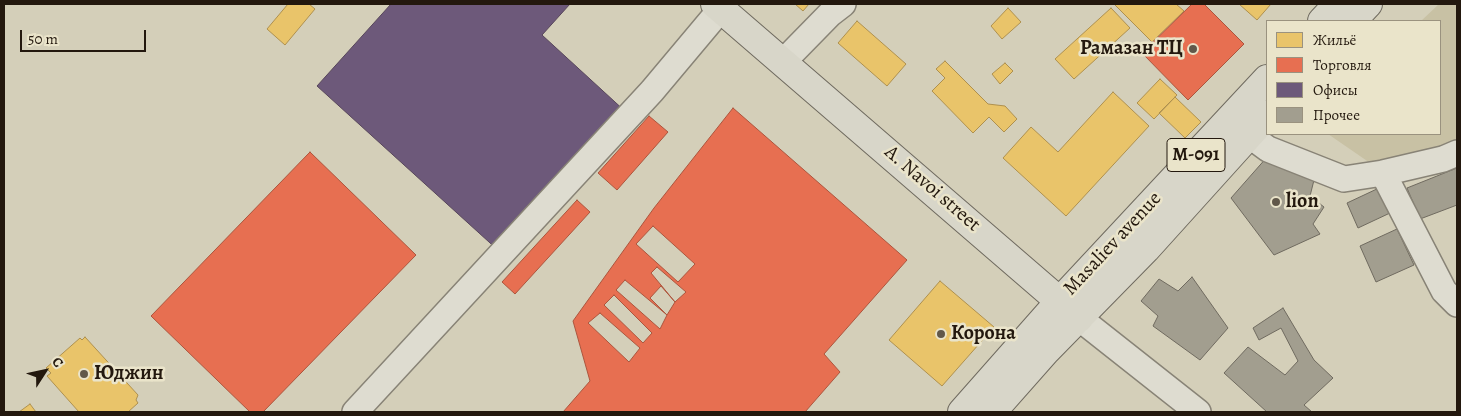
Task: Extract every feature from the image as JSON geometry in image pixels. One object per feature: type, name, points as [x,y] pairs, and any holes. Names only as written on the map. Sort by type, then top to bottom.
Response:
[{"type":"main road","points":[[1323,20],[1338,4]]},
{"type":"main road","points":[[1353,20],[1368,4]]},
{"type":"main road","name":"A. Navoi street","points":[[720,5],[783,62],[1069,309]]},
{"type":"main road","name":"Masaliev avenue","points":[[992,412],[1069,309],[1266,80]]},
{"type":"main road","name":"Masaliev avenue","points":[[962,412],[1069,309],[1146,249],[1266,116]]},
{"type":"street","points":[[783,62],[830,14],[843,4]]},
{"type":"street","points":[[355,412],[645,98],[720,5]]},
{"type":"street","points":[[1249,135],[1268,149],[1344,179],[1383,173],[1443,159],[1457,153]]},
{"type":"street","points":[[1383,173],[1453,292]]},
{"type":"street","points":[[1069,309],[1198,412]]},
{"type":"shaded area","points":[[1439,4],[1457,4],[1457,144],[1373,165],[1329,135],[1441,135],[1441,20],[1422,20]]},
{"type":"building: Жильё","points":[[288,4],[309,4],[315,9],[285,45],[267,29]]},
{"type":"building: Жильё","points":[[795,4],[809,4],[803,11]]},
{"type":"building: Жильё","points":[[1114,4],[1176,4],[1184,11],[1152,42]]},
{"type":"building: Жильё","points":[[1239,4],[1271,4],[1257,20]]},
{"type":"building: Жильё","points":[[1008,8],[1021,22],[1002,39],[991,26]]},
{"type":"building: Жильё","points":[[1111,8],[1130,28],[1074,79],[1055,59]]},
{"type":"building: Жильё","points":[[857,21],[906,64],[887,86],[838,43]]},
{"type":"building: Жильё","points":[[945,61],[988,104],[1005,106],[1017,119],[1004,132],[989,117],[973,133],[932,91],[945,78],[936,69]]},
{"type":"building: Жильё","points":[[1005,63],[1013,71],[1000,84],[992,74]]},
{"type":"building: Жильё","points":[[1160,79],[1177,95],[1154,119],[1137,103]]},
{"type":"building: Жильё","points":[[1113,92],[1149,126],[1066,216],[1003,158],[1031,127],[1058,152]]},
{"type":"building: Жильё","points":[[1175,97],[1201,122],[1185,138],[1159,113]]},
{"type":"building: Жильё","name":"Корона","points":[[940,281],[994,327],[942,386],[889,340]]},
{"type":"building: Жильё","name":"Юджин","points":[[85,337],[138,395],[136,400],[138,403],[128,412],[79,412],[47,376],[51,373],[46,368],[80,338],[82,340]]},
{"type":"building: Жильё","points":[[30,404],[36,412],[19,412]]},
{"type":"building: Торговля","name":"Рамазан ТЦ","points":[[1192,4],[1204,4],[1244,44],[1188,100],[1142,53]]},
{"type":"building: Торговля","points":[[733,108],[907,260],[824,354],[840,372],[805,412],[563,412],[590,381],[573,321],[654,208]]},
{"type":"building: Торговля","points":[[649,116],[668,132],[617,190],[598,173]]},
{"type":"building: Торговля","points":[[310,152],[416,255],[263,412],[250,412],[151,316]]},
{"type":"building: Торговля","points":[[577,200],[590,212],[515,294],[502,282]]},
{"type":"building: Торговля","points":[[653,226],[695,264],[678,282],[636,244]]},
{"type":"building: Торговля","points":[[657,267],[686,292],[675,302],[651,273]]},
{"type":"building: Торговля","points":[[625,280],[667,315],[660,329],[616,290]]},
{"type":"building: Торговля","points":[[661,286],[675,302],[667,315],[650,298]]},
{"type":"building: Торговля","points":[[614,295],[652,333],[643,343],[604,305]]},
{"type":"building: Торговля","points":[[600,313],[640,348],[629,362],[588,323]]},
{"type":"building: Офисы","points":[[391,4],[570,4],[542,35],[627,113],[500,252],[317,86]]},
{"type":"building: Прочее","name":"lion","points":[[1268,156],[1315,176],[1310,196],[1324,207],[1313,224],[1320,234],[1274,255],[1231,198]]},
{"type":"building: Прочее","points":[[1457,168],[1457,205],[1420,219],[1407,188]]},
{"type":"building: Прочее","points":[[1379,188],[1390,213],[1358,228],[1347,203]]},
{"type":"building: Прочее","points":[[1397,229],[1414,265],[1376,282],[1360,246]]},
{"type":"building: Прочее","points":[[1192,277],[1228,328],[1200,360],[1153,326],[1158,316],[1141,301],[1159,279],[1178,291]]},
{"type":"building: Прочее","points":[[1283,308],[1314,360],[1333,378],[1304,405],[1312,412],[1267,412],[1224,373],[1248,347],[1285,375],[1298,361],[1281,328],[1259,340],[1253,328]]},
{"type":"place","name":"Рамазан ТЦ","points":[[1193,49]]},
{"type":"place","name":"lion","points":[[1276,202]]},
{"type":"place","name":"Корона","points":[[941,334]]},
{"type":"place","name":"Юджин","points":[[84,374]]}]
